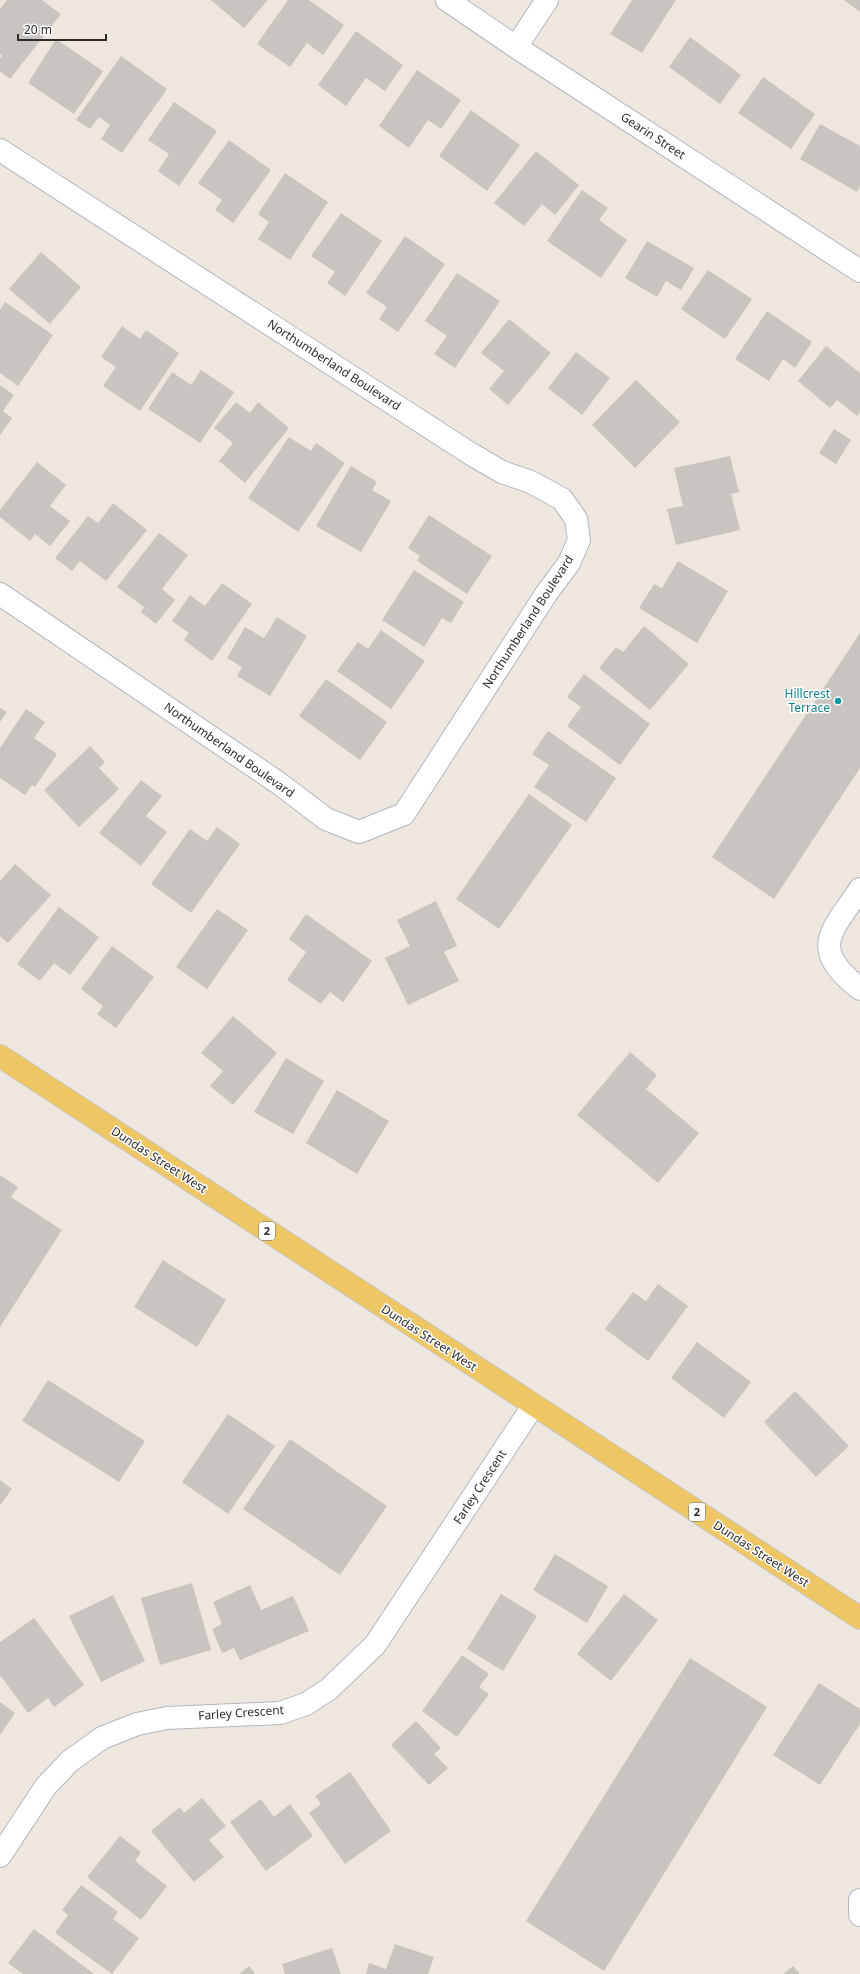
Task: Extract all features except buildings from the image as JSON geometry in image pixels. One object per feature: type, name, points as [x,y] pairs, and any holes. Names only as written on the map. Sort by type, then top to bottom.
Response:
[{"type":"main road","name":"Dundas Street West","points":[[0,1056],[533,1406],[860,1618]]},
{"type":"street","name":"Gearin Street","points":[[447,0],[516,47],[860,270]]},
{"type":"street","points":[[516,47],[547,0]]},
{"type":"street","name":"Northumberland Boulevard","points":[[0,594],[280,784],[326,820],[359,832],[404,814],[546,594],[569,563],[579,540],[576,519],[562,499],[531,482],[502,472],[471,454],[4,160]]},
{"type":"street","points":[[860,889],[832,931],[828,941],[832,958],[847,979],[860,989]]},
{"type":"street","name":"Farley Crescent","points":[[0,1856],[46,1786],[70,1761],[102,1738],[137,1724],[166,1718],[280,1713],[306,1704],[329,1689],[375,1646],[533,1406]]},
{"type":"street","points":[[860,1900],[860,1915]]},
{"type":"place","name":"Hillcrest Terrace","points":[[838,701]]}]
